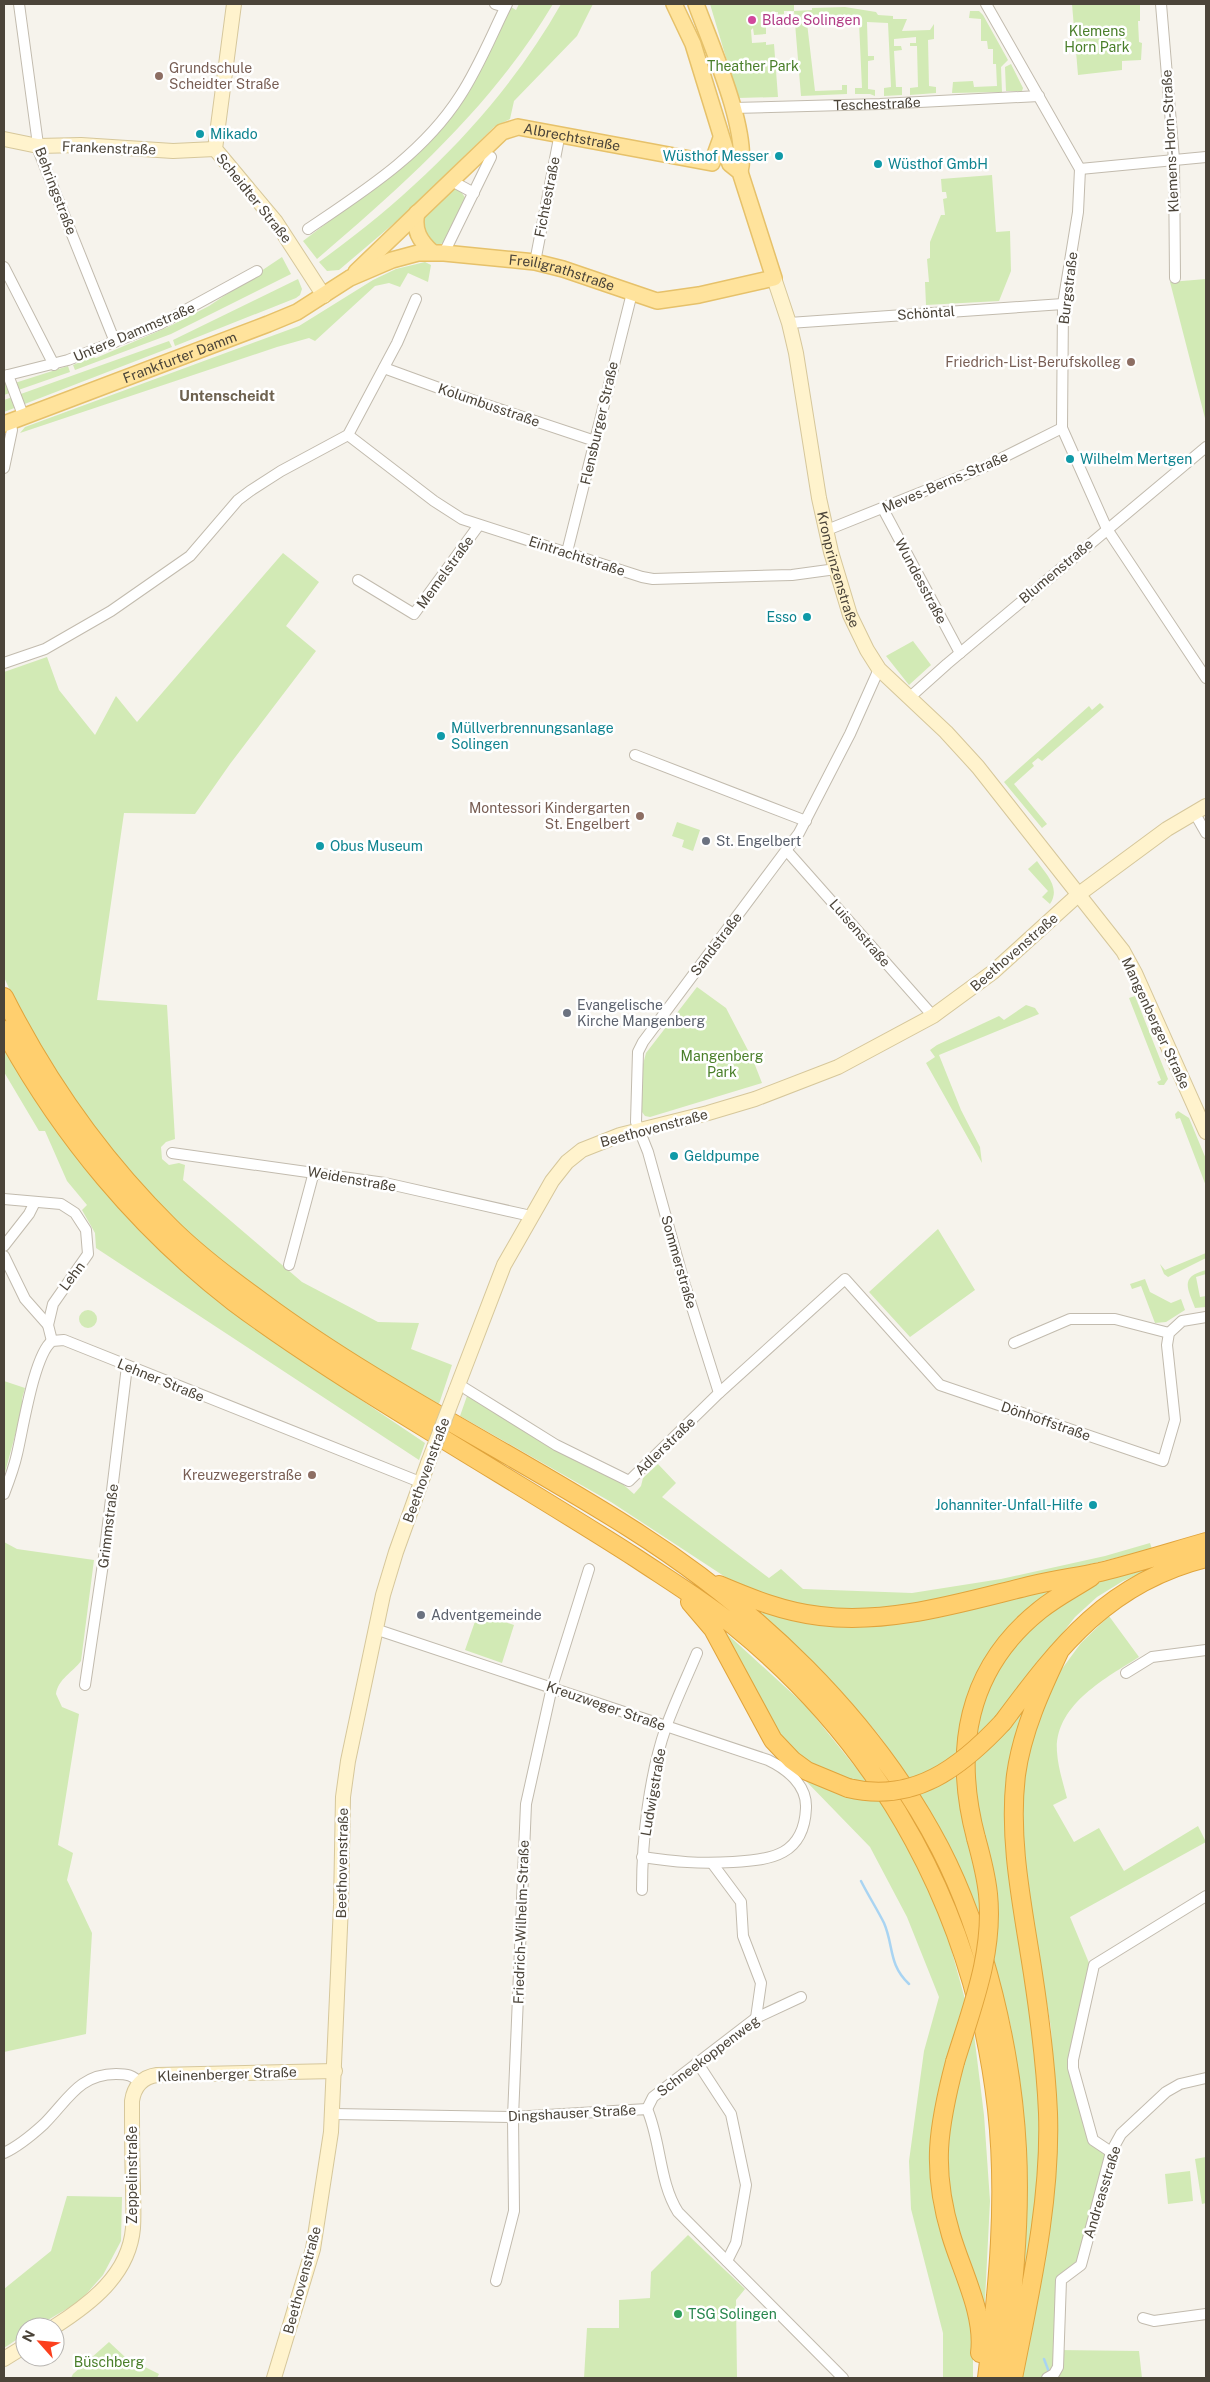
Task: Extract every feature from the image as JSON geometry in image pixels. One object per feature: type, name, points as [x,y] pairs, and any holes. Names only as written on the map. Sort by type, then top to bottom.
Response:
[{"type":"highway","points":[[4,997],[41,1064],[67,1105],[99,1148],[171,1228],[223,1273],[336,1354],[634,1530],[702,1578],[811,1672],[887,1763],[925,1821],[960,1893],[990,1983],[1004,2041],[1013,2097],[1017,2150],[1018,2210],[1013,2292],[1002,2378]]},
{"type":"highway","points":[[4,1030],[36,1087],[101,1175],[145,1224],[231,1300],[280,1335],[377,1398],[612,1543],[726,1619],[768,1655],[823,1711],[852,1745],[893,1802],[924,1860],[949,1916],[980,2009],[997,2113],[1000,2164],[1000,2254],[996,2307],[987,2378]]},
{"type":"highway","points":[[702,1578],[788,1610],[821,1617],[847,1618],[914,1612],[1098,1572],[1206,1542]]},
{"type":"highway","points":[[676,1584],[713,1629],[773,1740],[792,1760],[807,1771],[848,1788],[874,1792],[910,1787],[932,1781],[960,1764],[1003,1722],[1032,1683],[1084,1625],[1128,1589],[1154,1576],[1206,1558]]},
{"type":"highway","points":[[978,2378],[982,2344],[981,2330],[944,2211],[939,2170],[940,2126],[955,2062],[983,1969],[989,1928],[988,1894],[969,1813],[964,1767],[969,1720],[983,1680],[999,1652],[1027,1621],[1054,1599],[1098,1572]]},
{"type":"highway","points":[[1013,2378],[1041,2226],[1048,2141],[1041,2026],[1021,1901],[1015,1846],[1015,1785],[1027,1729],[1060,1650]]},
{"type":"main road","name":"Scheidter Straße","points":[[234,4],[215,149],[276,222],[324,296]]},
{"type":"main road","name":"Kronprinzenstraße","points":[[674,4],[693,44],[730,164],[740,172]]},
{"type":"main road","name":"Kronprinzenstraße","points":[[696,4],[733,108],[743,159],[740,172],[789,323],[827,530],[836,570],[850,616],[879,669],[946,732],[978,767],[1079,894]]},
{"type":"main road","name":"Teschestraße","points":[[715,113],[733,108]]},
{"type":"main road","name":"Albrechtstraße","points":[[350,278],[450,180],[502,132],[511,128],[518,127],[560,133],[712,163],[740,172]]},
{"type":"main road","points":[[712,163],[721,138]]},
{"type":"main road","name":"Frankenstraße","points":[[4,139],[38,146],[81,145],[173,151],[215,149]]},
{"type":"main road","points":[[417,213],[416,225],[418,236],[438,253]]},
{"type":"main road","name":"Freiligrathstraße","points":[[350,278],[392,260],[418,253],[438,253],[535,262],[563,269],[657,301],[669,301],[774,278]]},
{"type":"main road","name":"Frankfurter Damm","points":[[12,420],[297,312],[350,278]]},
{"type":"main road","name":"Beethovenstraße","points":[[274,2378],[313,2249],[333,2114],[343,1797],[355,1723],[375,1629],[396,1552],[420,1482],[501,1271],[531,1216],[552,1181],[567,1162],[582,1150],[638,1126],[755,1099],[838,1067],[933,1016],[993,972],[1079,894],[1200,809]]},
{"type":"main road","name":"Mangenberger Straße","points":[[1079,894],[1123,951],[1135,973],[1206,1132]]},
{"type":"main road","name":"Kleinenberger Straße","points":[[140,2083],[150,2076],[157,2075],[335,2071]]},
{"type":"main road","name":"Zeppelinstraße","points":[[65,2320],[78,2312],[107,2286],[127,2253],[133,2228],[132,2101],[136,2088],[140,2083]]},
{"type":"main road","points":[[4,2359],[15,2352]]},
{"type":"street","name":"Behringstraße","points":[[19,4],[38,146],[115,342]]},
{"type":"street","points":[[986,4],[1080,169],[1206,157]]},
{"type":"street","name":"Klemens-Horn-Straße","points":[[1161,4],[1174,159],[1175,278]]},
{"type":"street","points":[[308,229],[380,179],[427,137],[460,96],[503,5]]},
{"type":"street","name":"Teschestraße","points":[[733,108],[880,104],[1038,96]]},
{"type":"street","name":"Fichtestraße","points":[[535,262],[560,133]]},
{"type":"street","points":[[438,253],[474,192],[491,157]]},
{"type":"street","name":"Burgstraße","points":[[1080,169],[1078,212],[1063,304],[1062,428],[1107,529],[1206,678]]},
{"type":"street","points":[[450,180],[474,192]]},
{"type":"street","points":[[4,267],[54,364]]},
{"type":"street","name":"Untere Dammstraße","points":[[6,376],[54,364],[115,342],[185,312],[257,271]]},
{"type":"street","name":"Flensburger Straße","points":[[567,552],[632,294]]},
{"type":"street","points":[[4,663],[45,650],[111,611],[190,556],[234,504],[250,491],[281,471],[348,435],[384,368],[416,299]]},
{"type":"street","name":"Schöntal","points":[[789,323],[1063,304]]},
{"type":"street","name":"Kolumbusstraße","points":[[384,368],[469,399],[595,440]]},
{"type":"street","points":[[4,468],[12,430],[6,376]]},
{"type":"street","name":"Meves-Berns-Straße","points":[[827,530],[883,510],[982,468],[1062,428]]},
{"type":"street","name":"Eintrachtstraße","points":[[348,435],[434,502],[457,517],[652,579],[792,575],[836,570]]},
{"type":"street","name":"Blumenstraße","points":[[909,698],[1206,447]]},
{"type":"street","name":"Wundesstraße","points":[[883,510],[960,653]]},
{"type":"street","name":"Memelstraße","points":[[358,580],[414,614],[479,525]]},
{"type":"street","name":"Sandstraße","points":[[638,1126],[637,1064],[640,1047],[787,851],[806,821],[879,669]]},
{"type":"street","points":[[635,756],[806,821]]},
{"type":"street","points":[[1200,809],[1206,833]]},
{"type":"street","name":"Luisenstraße","points":[[787,851],[933,1016]]},
{"type":"street","name":"Sommerstraße","points":[[638,1126],[648,1152],[684,1282],[719,1393]]},
{"type":"street","name":"Weidenstraße","points":[[172,1153],[385,1183],[531,1216]]},
{"type":"street","points":[[289,1266],[314,1172]]},
{"type":"street","name":"Lehn","points":[[4,1199],[35,1202],[52,1201],[70,1209],[83,1223],[88,1239],[88,1254],[56,1298],[48,1325]]},
{"type":"street","points":[[4,1246],[29,1214],[35,1202]]},
{"type":"street","points":[[4,1256],[22,1294],[48,1325],[52,1341],[44,1351],[30,1397],[17,1456],[4,1494]]},
{"type":"street","name":"Adlerstraße","points":[[457,1387],[556,1445],[629,1481],[719,1393],[845,1279]]},
{"type":"street","name":"Dönhoffstraße","points":[[845,1279],[940,1386],[1163,1461],[1175,1420],[1167,1345],[1169,1333]]},
{"type":"street","points":[[1014,1343],[1070,1319],[1115,1319],[1169,1333],[1182,1321],[1206,1317]]},
{"type":"street","name":"Lehner Straße","points":[[52,1341],[64,1340],[420,1482]]},
{"type":"street","name":"Grimmstraße","points":[[85,1685],[104,1557],[127,1366]]},
{"type":"street","name":"Friedrich-Wilhelm-Straße","points":[[496,2281],[514,2211],[513,2117],[526,1804],[552,1688],[589,1569]]},
{"type":"street","name":"Kreuzweger Straße","points":[[375,1629],[778,1765],[797,1782],[805,1794],[806,1815],[802,1831],[792,1846],[777,1856],[761,1860],[712,1863]]},
{"type":"street","points":[[1126,1673],[1152,1657],[1206,1650]]},
{"type":"street","name":"Ludwigstraße","points":[[642,1890],[642,1857],[656,1767],[666,1728],[697,1653]]},
{"type":"street","points":[[642,1857],[688,1864],[712,1863],[741,1902],[743,1936],[761,1983],[756,2018]]},
{"type":"street","points":[[1111,2152],[1093,2140],[1073,2068],[1073,2060],[1094,1964],[1206,1896]]},
{"type":"street","name":"Schneekoppenweg","points":[[647,2108],[653,2097],[756,2018],[801,1997]]},
{"type":"street","points":[[697,2062],[731,2114],[746,2185],[736,2244],[727,2261]]},
{"type":"street","name":"Kleinenberger Straße","points":[[4,2153],[30,2136],[79,2086],[92,2077],[103,2074],[128,2074],[140,2083]]},
{"type":"street","name":"Andreasstraße","points":[[1047,2378],[1054,2374],[1058,2367],[1061,2280],[1081,2265],[1111,2152],[1127,2126],[1158,2098],[1180,2084],[1206,2078]]},
{"type":"street","name":"Dingshauser Straße","points":[[333,2114],[513,2117],[647,2108],[653,2122],[675,2207],[682,2217],[844,2378]]},
{"type":"street","points":[[1143,2318],[1154,2321],[1206,2314]]},
{"type":"green space","points":[[519,4],[553,4],[503,76],[446,141],[415,172],[317,259],[303,241],[397,170],[476,78],[511,7],[516,10]]},
{"type":"green space","points":[[561,4],[593,4],[577,36],[514,101],[510,119],[494,127],[405,214],[339,270],[327,271],[319,262],[355,235],[423,177],[484,113],[538,42]]},
{"type":"green space","name":"Theather Park","points":[[710,4],[794,4],[794,11],[784,11],[784,14],[778,15],[778,12],[773,12],[766,22],[766,34],[754,35],[753,28],[751,30],[752,43],[766,42],[766,45],[774,44],[778,97],[738,98]]},
{"type":"green space","name":"Klemens Horn Park","points":[[1072,4],[1140,4],[1140,21],[1138,21],[1139,42],[1142,43],[1141,60],[1122,61],[1122,70],[1078,75]]},
{"type":"green space","points":[[845,7],[876,12],[878,15],[893,16],[893,19],[907,19],[902,31],[930,30],[934,24],[934,39],[928,40],[929,86],[936,87],[936,93],[910,95],[910,88],[918,87],[917,46],[910,46],[910,43],[916,43],[916,37],[894,39],[894,46],[901,46],[902,50],[894,51],[896,87],[902,87],[902,95],[884,96],[884,88],[891,87],[888,23],[867,22],[868,56],[874,56],[874,60],[868,61],[868,89],[875,90],[875,96],[855,94],[855,88],[862,88],[859,22],[807,23],[815,91],[842,90],[842,85],[847,85],[847,94],[801,96],[794,11],[812,10],[812,8]]},
{"type":"green space","points":[[970,11],[979,11],[983,15],[1008,60],[1001,67],[1002,92],[952,93],[953,82],[973,81],[974,87],[997,86],[996,64],[993,64],[993,49],[988,49],[987,41],[981,41],[981,19],[969,18]]},
{"type":"green space","points":[[1011,64],[1023,88],[1022,91],[1006,91],[1005,67]]},
{"type":"green space","points":[[992,175],[996,232],[1010,231],[1011,271],[999,301],[926,305],[925,282],[929,282],[927,259],[930,258],[930,242],[941,215],[945,215],[943,199],[947,198],[946,192],[942,192],[941,179]]},
{"type":"green space","points":[[453,189],[460,190],[466,199],[445,242],[439,245],[430,243],[421,225],[423,217]]},
{"type":"green space","points":[[282,257],[291,274],[171,334],[75,370],[73,365],[92,357],[96,358],[168,327],[209,306]]},
{"type":"green space","points":[[425,262],[431,265],[428,282],[408,273],[400,287],[389,283],[375,286],[315,341],[309,338],[277,347],[20,433],[25,427],[299,326],[373,280],[396,269]]},
{"type":"green space","points":[[298,279],[302,289],[300,295],[296,298],[175,346],[173,340]]},
{"type":"green space","points":[[1206,279],[1206,422],[1170,282]]},
{"type":"green space","points":[[169,341],[172,347],[4,412],[4,400]]},
{"type":"green space","points":[[68,366],[70,372],[4,395],[4,384],[18,382]]},
{"type":"green space","points":[[283,553],[319,582],[286,626],[316,651],[230,764],[195,814],[124,813],[97,1000],[167,1005],[175,1139],[166,1142],[161,1147],[162,1159],[169,1165],[179,1163],[185,1165],[183,1180],[302,1282],[378,1322],[419,1323],[411,1349],[452,1365],[439,1404],[310,1330],[252,1288],[169,1216],[117,1159],[88,1120],[28,1032],[4,977],[4,672],[47,657],[59,690],[95,735],[116,696],[137,722]]},
{"type":"green space","points":[[913,641],[931,665],[909,685],[886,656]]},
{"type":"green space","points":[[1100,703],[1104,707],[1042,761],[1038,758],[1032,763],[1034,766],[1014,784],[1047,824],[1042,828],[1004,782],[1089,706],[1092,710]]},
{"type":"green space","points":[[677,822],[700,830],[693,851],[682,847],[684,840],[672,836]]},
{"type":"green space","points":[[1037,861],[1048,876],[1053,887],[1053,898],[1050,904],[1042,897],[1048,891],[1028,869]]},
{"type":"green space","name":"Mangenberg Park","points":[[697,987],[726,1008],[753,1060],[762,1083],[650,1117],[645,1116],[642,1112],[642,1068],[646,1053]]},
{"type":"green space","points":[[1135,996],[1168,1079],[1164,1085],[1159,1085],[1157,1082],[1161,1080],[1129,998]]},
{"type":"green space","points":[[1026,1005],[1035,1008],[1039,1014],[939,1055],[961,1110],[980,1147],[982,1163],[926,1063],[935,1057],[930,1050],[937,1045],[999,1016],[1004,1020]]},
{"type":"green space","points":[[4,1045],[124,1213],[178,1267],[287,1350],[425,1443],[419,1460],[96,1248],[95,1233],[82,1210],[87,1205],[67,1181],[45,1131],[39,1131],[4,1072]]},
{"type":"green space","points":[[1178,1111],[1189,1118],[1206,1159],[1206,1186],[1180,1118],[1176,1119],[1175,1114]]},
{"type":"green space","points":[[938,1229],[975,1290],[910,1337],[869,1292]]},
{"type":"green space","points":[[1206,1253],[1206,1258],[1168,1277],[1164,1274],[1160,1264],[1165,1270]]},
{"type":"green space","points":[[1206,1270],[1206,1274],[1196,1277],[1200,1297],[1206,1296],[1206,1307],[1195,1308],[1188,1289],[1189,1280],[1192,1276]]},
{"type":"green space","points":[[1145,1279],[1150,1292],[1171,1303],[1181,1299],[1185,1310],[1166,1322],[1155,1323],[1141,1286],[1132,1289],[1130,1284]]},
{"type":"green space","points":[[84,1310],[92,1310],[97,1315],[95,1326],[84,1328],[79,1323],[79,1315]]},
{"type":"green space","points":[[4,1381],[25,1388],[22,1399],[23,1406],[4,1476]]},
{"type":"green space","points":[[467,1396],[553,1447],[618,1480],[634,1494],[641,1486],[643,1478],[658,1464],[676,1483],[662,1497],[769,1578],[781,1569],[803,1589],[912,1593],[1001,1579],[1105,1556],[1150,1543],[1152,1549],[919,1606],[879,1610],[812,1611],[736,1584],[611,1502],[460,1416]]},
{"type":"green space","points":[[4,1542],[17,1549],[94,1560],[81,1661],[63,1680],[56,1694],[62,1707],[79,1714],[58,1845],[73,1853],[67,1880],[92,1933],[86,2034],[4,2052]]},
{"type":"green space","points":[[1180,1557],[1123,1581],[1097,1597],[1075,1617],[998,1717],[970,1745],[992,1676],[1021,1633],[1077,1591],[1110,1577]]},
{"type":"green space","points":[[1067,1582],[1014,1625],[958,1755],[937,1769],[910,1779],[878,1734],[841,1691],[756,1609],[813,1620]]},
{"type":"green space","points":[[478,1613],[514,1625],[502,1663],[465,1650]]},
{"type":"green space","points":[[1109,1616],[1139,1657],[1084,1695],[1064,1720],[1058,1735],[1057,1752],[1067,1798],[1053,1805],[1074,1842],[1099,1828],[1124,1871],[1198,1826],[1206,1842],[1070,1917],[1089,1963],[1070,2060],[1089,2140],[1109,2153],[1078,2263],[1057,2277],[1056,2350],[1139,2351],[1142,2378],[1019,2378],[1054,2079],[1051,2028],[1025,1873],[1022,1818],[1024,1776],[1030,1745],[1053,1681],[1081,1643]]},
{"type":"green space","points":[[714,1622],[807,1707],[869,1784],[816,1769],[778,1736]]},
{"type":"green space","points":[[1037,1685],[1016,1744],[1023,1951],[1042,2108],[1039,2186],[1022,2292],[1026,2156],[1011,2027],[994,1960],[995,1939],[969,1768],[998,1738]]},
{"type":"green space","points":[[958,1776],[978,1880],[982,1920],[954,1856],[919,1794]]},
{"type":"green space","points":[[803,1778],[881,1799],[915,1859],[947,1934],[966,2003],[947,2059],[933,2121],[973,2335],[973,2378],[943,2378],[943,2333],[911,2209],[909,2161],[924,2051],[939,1997],[907,1917],[870,1847]]},
{"type":"green space","points":[[973,2026],[984,2115],[990,2201],[984,2320],[947,2195],[945,2124]]},
{"type":"green space","points":[[1206,2157],[1206,2203],[1202,2204],[1195,2159]]},
{"type":"green space","points":[[1190,2171],[1193,2201],[1168,2204],[1165,2174]]},
{"type":"green space","points":[[67,2196],[122,2197],[121,2241],[103,2275],[80,2301],[53,2317],[15,2317],[15,2341],[4,2348],[4,2289],[51,2251]]},
{"type":"green space","name":"TSG Solingen","points":[[688,2235],[745,2289],[736,2300],[737,2378],[584,2378],[587,2328],[619,2328],[619,2300],[650,2298],[651,2272]]},
{"type":"green space","name":"Büschberg","points":[[109,2342],[125,2357],[159,2374],[157,2378],[71,2378],[73,2374]]},
{"type":"waterway","points":[[861,1881],[884,1923],[894,1962],[902,1977],[909,1984]]},
{"type":"waterway","points":[[1044,2359],[1049,2372]]},
{"type":"place","name":"Blade Solingen","points":[[752,20]]},
{"type":"place","name":"Grundschule Scheidter Straße","points":[[159,76]]},
{"type":"place","name":"Mikado","points":[[200,134]]},
{"type":"place","name":"Wüsthof Messer","points":[[779,156]]},
{"type":"place","name":"Wüsthof GmbH","points":[[878,164]]},
{"type":"place","name":"Friedrich-List-Berufskolleg","points":[[1131,362]]},
{"type":"place","name":"Wilhelm Mertgen","points":[[1070,459]]},
{"type":"place","name":"Esso","points":[[807,617]]},
{"type":"place","name":"Müllverbrennungsanlage Solingen","points":[[441,736]]},
{"type":"place","name":"Montessori Kindergarten St. Engelbert","points":[[640,816]]},
{"type":"place","name":"St. Engelbert","points":[[706,841]]},
{"type":"place","name":"Obus Museum","points":[[320,846]]},
{"type":"place","name":"Evangelische Kirche Mangenberg","points":[[567,1013]]},
{"type":"place","name":"Geldpumpe","points":[[674,1156]]},
{"type":"place","name":"Kreuzwegerstraße","points":[[312,1475]]},
{"type":"place","name":"Johanniter-Unfall-Hilfe","points":[[1093,1505]]},
{"type":"place","name":"Adventgemeinde","points":[[421,1615]]},
{"type":"place","name":"TSG Solingen","points":[[678,2314]]},
{"type":"district","name":"Untenscheidt","points":[[227,395]]}]
